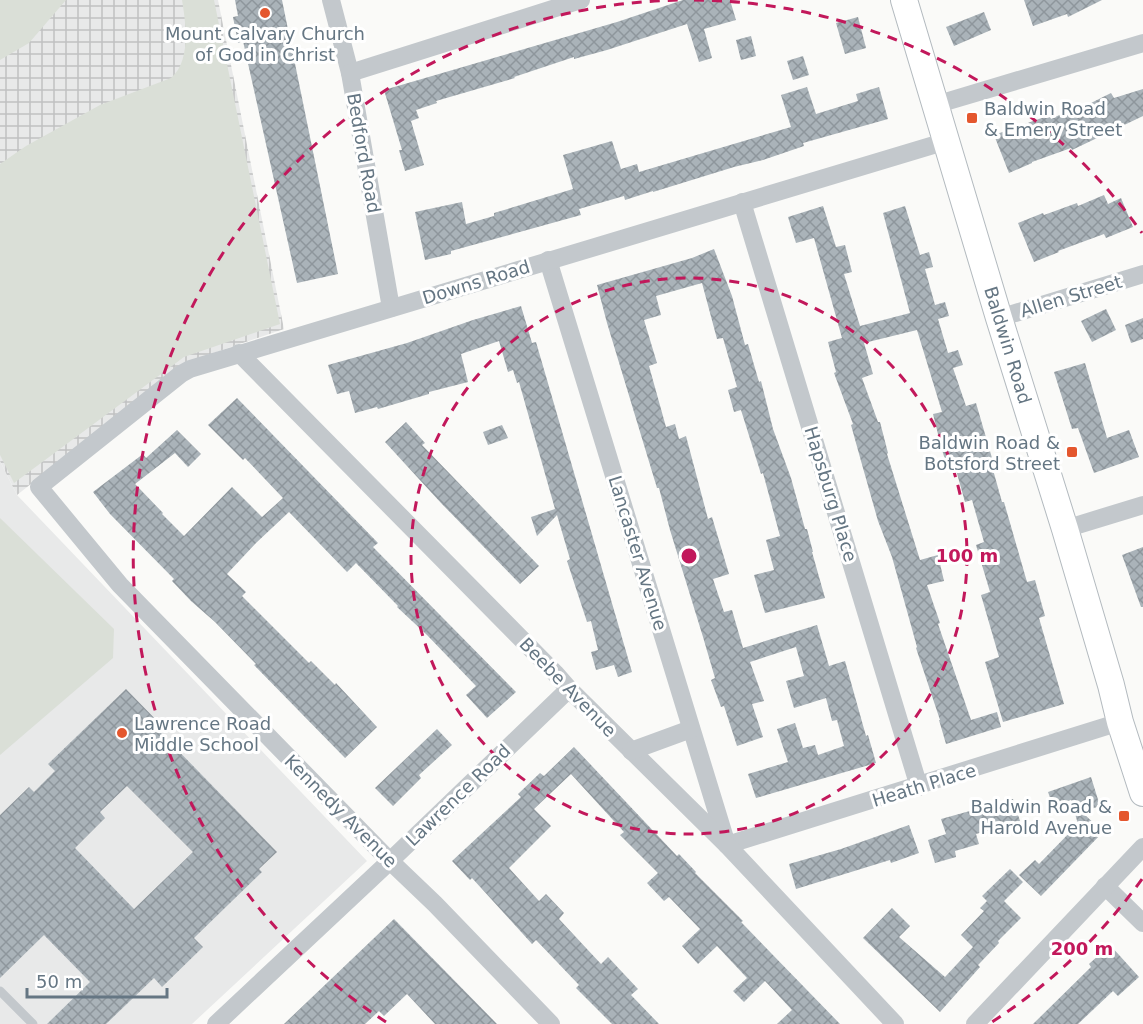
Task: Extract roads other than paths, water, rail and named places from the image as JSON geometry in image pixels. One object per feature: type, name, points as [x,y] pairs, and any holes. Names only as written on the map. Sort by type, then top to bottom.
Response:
[{"type":"main road","name":"Baldwin Road","points":[[904,0],[1111,685],[1130,732],[1143,793]]},
{"type":"street","name":"Bedford Road","points":[[331,0],[350,73],[391,308]]},
{"type":"street","points":[[350,73],[580,0]]},
{"type":"street","points":[[935,105],[1143,43]]},
{"type":"street","name":"Downs Road","points":[[39,487],[190,369],[946,141]]},
{"type":"street","name":"Hapsburg Place","points":[[742,202],[919,787]]},
{"type":"street","name":"Lancaster Avenue","points":[[548,260],[727,845]]},
{"type":"street","name":"Allen Street","points":[[999,318],[1143,274]]},
{"type":"street","name":"Beebe Avenue","points":[[239,353],[569,689],[727,845],[895,1024]]},
{"type":"street","name":"Kennedy Avenue","points":[[39,487],[120,585],[551,1024]]},
{"type":"street","points":[[1065,529],[1143,505]]},
{"type":"street","name":"Lawrence Road","points":[[218,1023],[569,689]]},
{"type":"street","points":[[631,751],[691,729]]},
{"type":"street","name":"Heath Place","points":[[727,845],[919,787],[1130,732]]},
{"type":"street","points":[[975,1024],[1143,847]]},
{"type":"street","points":[[1105,886],[1143,923]]},
{"type":"lane","points":[[0,991],[33,1024]]},
{"type":"place","name":"Mount Calvary Church of God in Christ","points":[[265,13]]},
{"type":"place","name":"Baldwin Road & Emery Street","points":[[972,118]]},
{"type":"place","name":"Baldwin Road & Botsford Street","points":[[1072,452]]},
{"type":"place","name":"Lawrence Road Middle School","points":[[122,733]]},
{"type":"place","name":"Baldwin Road & Harold Avenue","points":[[1124,816]]}]
